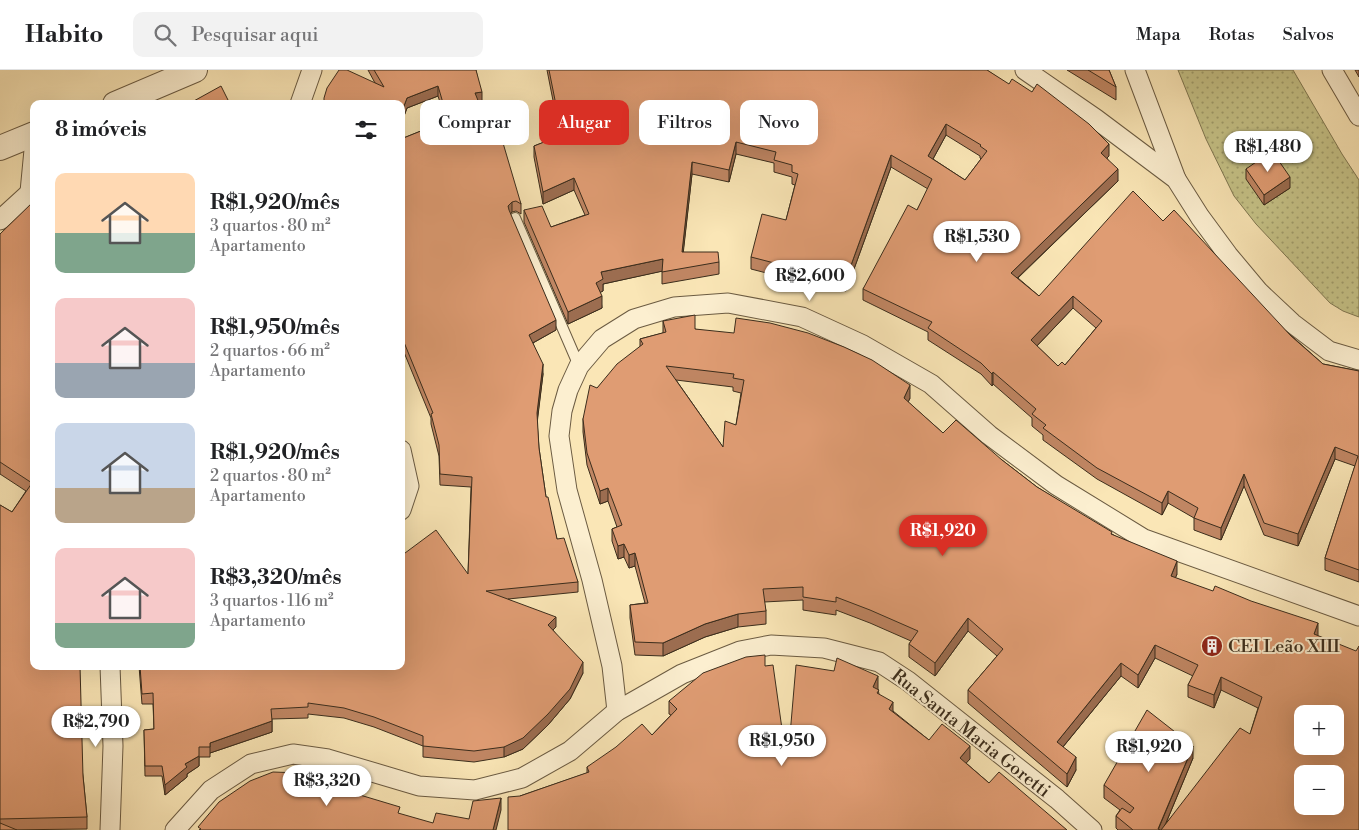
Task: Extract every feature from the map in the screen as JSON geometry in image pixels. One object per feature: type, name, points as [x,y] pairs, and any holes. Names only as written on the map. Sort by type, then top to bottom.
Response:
[{"type":"street","points":[[128,100],[195,70]]},
{"type":"street","points":[[301,100],[312,70]]},
{"type":"street","points":[[1025,70],[1096,119],[1176,179]]},
{"type":"street","points":[[1135,70],[1176,179],[1217,240],[1259,292],[1292,323],[1329,351],[1359,360]]},
{"type":"street","points":[[1332,70],[1359,116]]},
{"type":"street","points":[[0,148],[30,136]]},
{"type":"street","points":[[0,220],[30,192]]},
{"type":"street","points":[[617,710],[612,666],[592,580],[567,490],[559,436],[562,411],[568,390],[579,366],[602,339],[634,319],[674,307],[728,303],[802,317],[862,346],[931,384],[989,435],[1056,485],[1144,540],[1359,616]]},
{"type":"street","points":[[405,468],[409,486],[405,498]]},
{"type":"street","name":"Rua Santa Maria Goretti","points":[[175,830],[211,790],[251,764],[293,754],[328,759],[419,786],[475,790],[522,778],[570,751],[617,710],[682,674],[740,651],[770,644],[824,648],[879,662],[908,681],[1057,799],[1092,830]]},
{"type":"street","points":[[110,670],[113,746],[110,830]]},
{"type":"lane","points":[[515,218],[579,366]]},
{"type":"shaded area","points":[[1178,70],[1293,70],[1359,180],[1359,317],[1343,311],[1330,303],[1256,224],[1234,196],[1206,139]]},
{"type":"building","points":[[339,70],[347,70],[384,87],[374,70],[476,70],[482,92],[475,93],[478,100],[442,100],[438,86],[407,98],[405,103],[405,100],[324,100],[327,88]]},
{"type":"building","points":[[549,70],[987,70],[1009,84],[1012,79],[1032,92],[1037,84],[1089,124],[1109,144],[1101,153],[1118,169],[1011,273],[1039,296],[1133,191],[1163,221],[1174,210],[1291,336],[1323,364],[1359,371],[1359,570],[1325,558],[1358,456],[1335,447],[1298,534],[1264,523],[1244,474],[1221,528],[1194,518],[1198,508],[1168,491],[1162,503],[1097,468],[1043,428],[1046,425],[1032,414],[1036,409],[993,372],[992,374],[981,363],[928,328],[932,322],[863,289],[908,205],[917,210],[932,179],[891,155],[846,279],[811,267],[809,272],[751,257],[762,214],[786,220],[798,174],[792,172],[792,165],[774,160],[776,152],[748,145],[818,145],[818,100],[740,100],[740,143],[736,142],[729,170],[692,162],[682,252],[718,252],[719,262],[662,272],[663,259],[601,272],[603,279],[596,283],[602,296],[568,312],[524,210],[542,206],[551,227],[589,214],[574,178],[543,192],[534,146],[539,144],[629,145],[629,100],[555,100]],"holes":[[[946,124],[981,145],[987,151],[965,180],[928,156]],[[1073,296],[1102,321],[1065,365],[1062,362],[1058,366],[1031,340]]]},
{"type":"building","points":[[1088,70],[1109,70],[1116,87]]},
{"type":"building","points":[[221,86],[228,100],[196,100]]},
{"type":"building","points":[[420,131],[420,145],[504,145],[521,204],[516,201],[512,202],[508,206],[509,210],[556,320],[529,335],[543,364],[537,413],[539,448],[546,497],[548,497],[557,539],[564,538],[578,582],[486,591],[556,617],[548,625],[583,662],[570,689],[548,714],[523,738],[504,747],[474,751],[423,746],[423,736],[374,717],[344,708],[308,703],[308,707],[271,709],[272,721],[210,743],[210,747],[199,747],[199,756],[185,764],[187,767],[165,785],[162,766],[145,766],[144,730],[154,729],[153,693],[142,694],[140,670],[405,670],[405,553],[436,530],[468,574],[472,477],[440,474],[439,445],[431,414],[433,413],[405,345],[405,137]]},
{"type":"building","points":[[1272,151],[1290,177],[1264,195],[1246,169]]},
{"type":"building","points":[[30,205],[30,482],[0,462],[0,234]]},
{"type":"building","points":[[695,315],[695,329],[734,333],[736,318],[770,323],[808,333],[844,347],[872,360],[910,385],[904,398],[943,433],[956,420],[1002,460],[1037,487],[1112,532],[1111,534],[1177,561],[1171,576],[1213,591],[1215,586],[1251,601],[1318,623],[1314,634],[1356,651],[1359,646],[1359,830],[1161,830],[1240,728],[1250,734],[1262,697],[1221,677],[1214,695],[1188,685],[1198,665],[1155,645],[1138,675],[1121,663],[1057,742],[1076,757],[1067,774],[968,690],[1003,649],[968,618],[935,663],[909,644],[918,631],[870,610],[836,597],[836,602],[803,597],[803,587],[763,589],[766,611],[738,614],[705,624],[663,643],[635,642],[630,605],[648,603],[635,553],[629,555],[624,544],[618,546],[612,529],[622,525],[608,488],[600,491],[587,453],[583,419],[590,385],[597,388],[617,364],[643,344],[640,339],[666,332],[663,321]],"holes":[[[666,366],[734,374],[733,378],[744,380],[736,425],[725,421],[723,447]]]},
{"type":"building","points":[[30,486],[30,670],[80,670],[83,776],[87,817],[0,819],[0,505],[12,512]]},
{"type":"building","points":[[765,655],[765,666],[773,665],[783,736],[790,735],[796,665],[834,671],[837,658],[878,676],[873,687],[879,690],[877,693],[893,702],[889,709],[929,740],[942,724],[970,746],[960,758],[989,783],[999,772],[1067,830],[508,830],[508,797],[520,796],[589,772],[587,767],[616,747],[642,724],[652,735],[677,709],[669,701],[703,673],[746,657]]},
{"type":"building","points":[[1147,710],[1193,746],[1158,829],[1160,830],[1133,830],[1116,816],[1122,808],[1130,813],[1134,808],[1104,785]]},
{"type":"building","points":[[324,767],[348,773],[346,787],[362,791],[360,795],[400,807],[398,813],[433,823],[436,813],[469,819],[473,801],[501,798],[493,830],[199,830],[201,829],[198,827],[219,802],[250,781],[273,772],[300,773],[299,768]]},
{"type":"building","points":[[0,823],[17,830],[0,830]]},
{"type":"place","name":"CEI Leão XIII","points":[[1212,646]]}]
